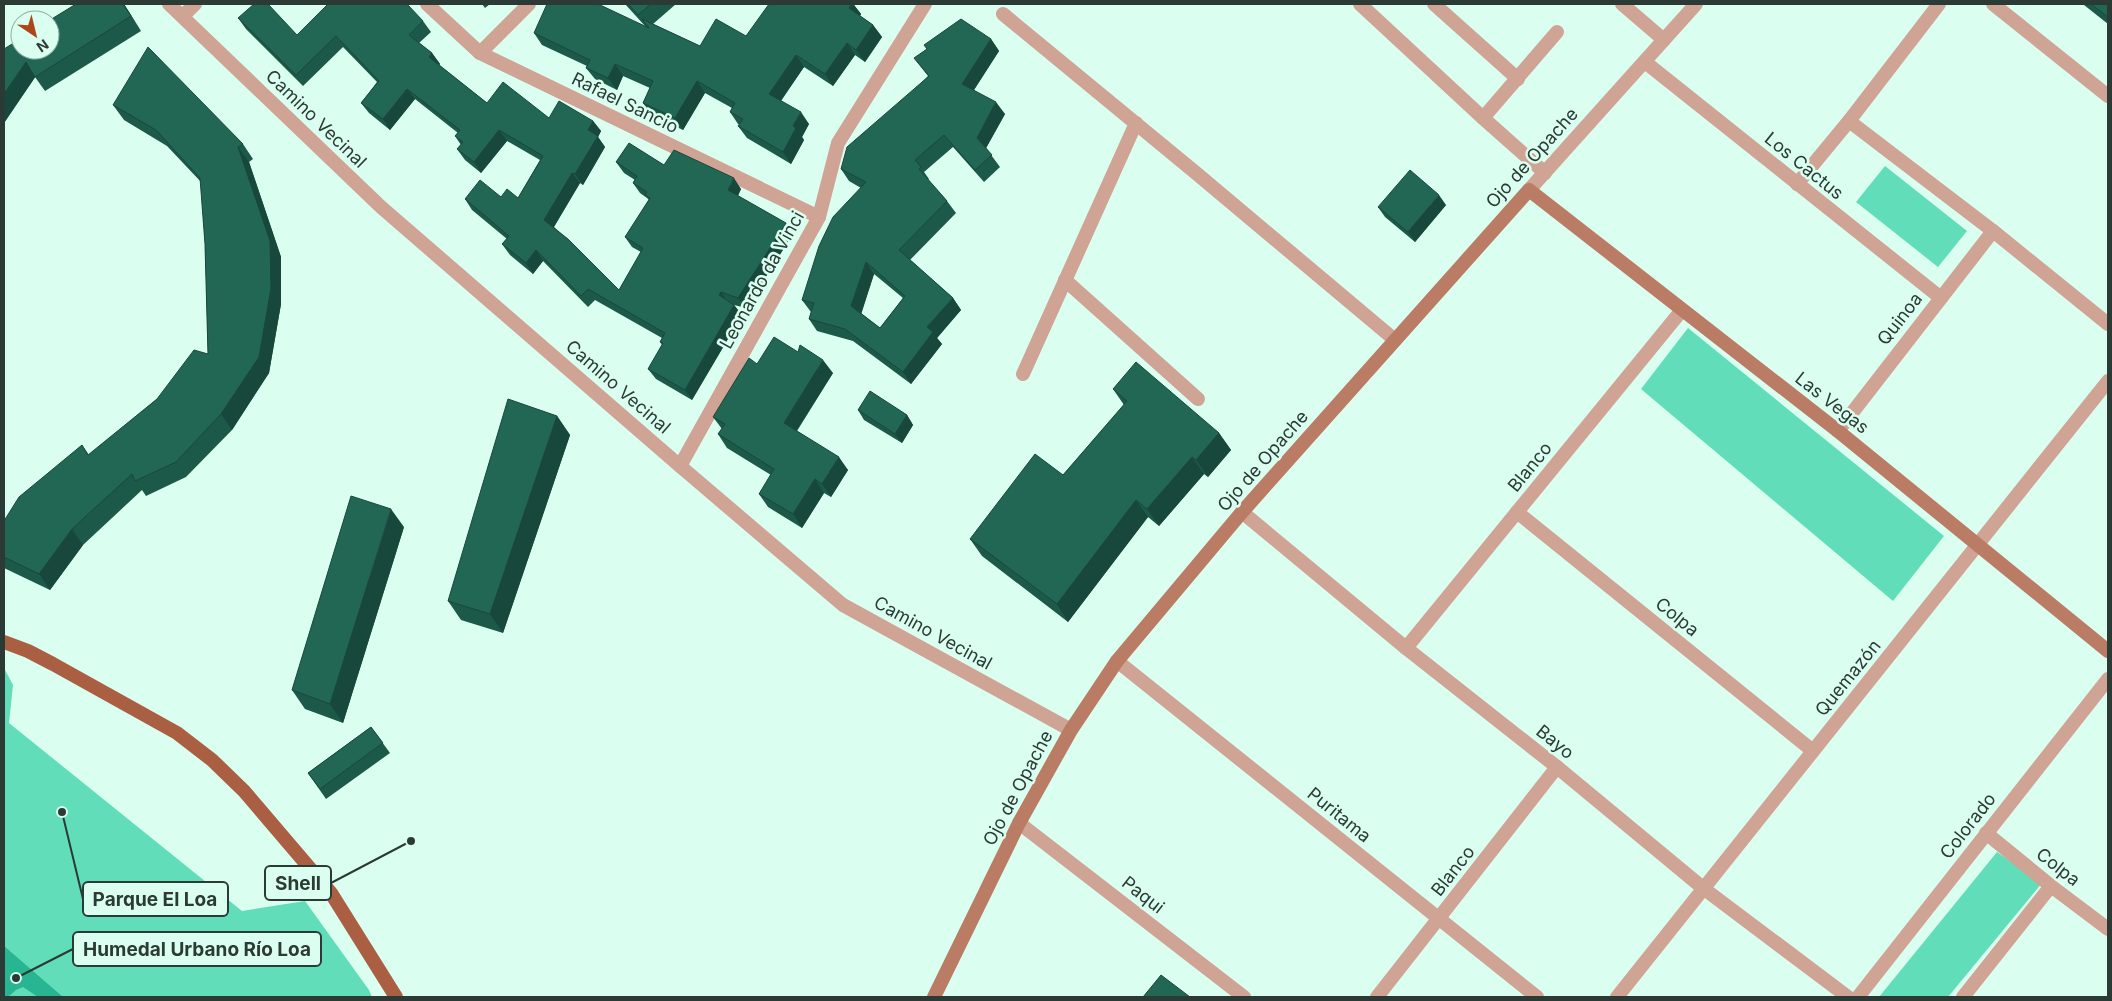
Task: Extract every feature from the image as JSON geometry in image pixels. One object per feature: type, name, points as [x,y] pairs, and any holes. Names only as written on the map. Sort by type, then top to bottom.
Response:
[{"type":"main road","name":"Ojo de Opache","points":[[934,997],[1019,823],[1070,730],[1117,661],[1242,512],[1529,190]]},
{"type":"main road","name":"Las Vegas","points":[[1529,190],[1838,431],[2108,650]]},
{"type":"main road","points":[[4,642],[53,664],[177,733],[212,760],[244,791],[331,893],[396,997]]},
{"type":"main road","points":[[379,970],[390,997]]},
{"type":"street","name":"Camino Vecinal","points":[[169,4],[381,207],[843,605],[1070,730]]},
{"type":"street","points":[[183,16],[195,4]]},
{"type":"street","name":"Rafael Sancio","points":[[427,4],[480,53],[819,217]]},
{"type":"street","points":[[480,53],[529,4]]},
{"type":"street","name":"Leonardo da Vinci","points":[[680,466],[819,217],[838,143],[925,4]]},
{"type":"street","points":[[1360,4],[1545,173]]},
{"type":"street","points":[[1434,4],[1518,79]]},
{"type":"street","points":[[1622,4],[1664,40]]},
{"type":"street","name":"Ojo de Opache","points":[[1529,190],[1696,4]]},
{"type":"street","points":[[1797,184],[1849,121],[1939,4]]},
{"type":"street","points":[[1993,4],[2108,96]]},
{"type":"street","points":[[1003,14],[1395,340]]},
{"type":"street","points":[[1483,118],[1557,32]]},
{"type":"street","name":"Los Cactus","points":[[1645,62],[1940,298]]},
{"type":"street","points":[[1849,121],[1993,231],[2108,324]]},
{"type":"street","points":[[1023,374],[1136,123]]},
{"type":"street","name":"Quinoa","points":[[1838,431],[1993,231]]},
{"type":"street","points":[[1065,280],[1198,399]]},
{"type":"street","name":"Blanco","points":[[1406,648],[1682,310]]},
{"type":"street","name":"Quemazón","points":[[1616,997],[2108,381]]},
{"type":"street","name":"Bayo","points":[[1242,512],[1406,648],[1557,767],[1703,888],[1848,997]]},
{"type":"street","name":"Colpa","points":[[1517,512],[1813,750]]},
{"type":"street","name":"Puritama","points":[[1117,661],[1537,997]]},
{"type":"street","name":"Colorado","points":[[1858,997],[2108,679]]},
{"type":"street","name":"Blanco","points":[[1377,997],[1557,767]]},
{"type":"street","name":"Paqui","points":[[1019,823],[1244,997]]},
{"type":"street","name":"Colpa","points":[[1986,834],[2108,929]]},
{"type":"street","points":[[1963,997],[2051,886]]},
{"type":"shaded area","points":[[1885,166],[1967,231],[1938,267],[1856,202]]},
{"type":"shaded area","points":[[1688,328],[1944,536],[1893,601],[1641,389]]},
{"type":"shaded area","points":[[4,668],[13,685],[9,723],[242,911],[305,901],[369,990],[372,997],[4,997]]},
{"type":"shaded area","points":[[1997,852],[2042,883],[1948,997],[1879,997]]},
{"type":"shaded area","points":[[4,946],[63,997],[38,997],[23,987],[8,997],[4,997]]},
{"type":"building","points":[[76,4],[123,4],[131,16],[35,77],[26,62],[4,94],[4,49],[10,45],[10,60],[60,60],[60,14]]},
{"type":"building","points":[[254,4],[268,4],[297,35],[328,4],[407,4],[423,21],[409,35],[432,53],[429,57],[487,103],[503,82],[549,118],[559,101],[593,121],[588,130],[598,136],[575,174],[572,173],[544,220],[568,239],[619,290],[643,248],[625,237],[650,198],[645,195],[647,192],[633,183],[637,176],[616,162],[629,143],[664,165],[674,150],[734,178],[728,190],[786,223],[738,298],[721,292],[719,295],[734,305],[685,390],[648,369],[663,343],[660,342],[665,333],[588,289],[581,296],[536,250],[526,263],[502,244],[509,236],[465,199],[480,180],[501,197],[507,189],[518,198],[543,156],[499,130],[474,162],[457,149],[463,142],[455,136],[460,130],[407,89],[383,119],[361,103],[379,81],[336,36],[296,75],[238,18]]},
{"type":"building","points":[[547,4],[598,4],[649,28],[642,19],[700,46],[716,19],[746,36],[769,4],[852,4],[849,8],[873,25],[856,50],[847,43],[825,74],[796,55],[769,94],[801,112],[793,126],[796,128],[783,152],[738,126],[743,119],[730,112],[735,103],[697,81],[675,118],[643,103],[653,81],[615,64],[608,78],[586,68],[590,60],[534,33]]},
{"type":"building","points":[[628,4],[651,4],[638,15]]},
{"type":"building","points":[[2091,4],[2108,4],[2108,17]]},
{"type":"building","points":[[961,19],[991,39],[962,84],[996,102],[977,138],[992,155],[975,170],[944,135],[915,160],[921,167],[919,169],[947,201],[899,250],[953,298],[927,327],[933,332],[903,372],[845,329],[809,319],[814,303],[802,300],[819,246],[833,217],[866,182],[841,169],[847,147],[929,76],[914,58],[927,49],[924,45]],"holes":[[[866,262],[905,296],[880,328],[851,306]]]},
{"type":"building","points":[[148,47],[243,144],[238,147],[270,241],[271,288],[259,357],[221,414],[176,462],[135,481],[132,474],[72,529],[39,574],[4,557],[4,521],[19,497],[82,445],[88,455],[157,399],[194,350],[208,354],[205,244],[200,178],[156,130],[113,105]]},
{"type":"building","points":[[1410,170],[1439,195],[1408,232],[1378,207]]},
{"type":"building","points":[[774,337],[798,352],[800,345],[823,360],[784,423],[839,457],[822,484],[815,479],[793,514],[759,494],[774,469],[718,434],[725,424],[713,417],[749,358],[757,364]]},
{"type":"building","points":[[1136,362],[1219,433],[1196,460],[1192,457],[1147,509],[1136,500],[1057,604],[970,539],[1035,454],[1063,475],[1127,401],[1113,389]]},
{"type":"building","points":[[870,391],[907,415],[895,434],[858,410]]},
{"type":"building","points":[[508,399],[557,416],[490,614],[448,601]]},
{"type":"building","points":[[351,496],[391,509],[330,704],[292,690]]},
{"type":"building","points":[[371,727],[383,743],[320,789],[308,773]]},
{"type":"building","points":[[1161,975],[1190,997],[1143,997]]},
{"type":"place","name":"Parque El Loa","points":[[62,812]]},
{"type":"place","name":"Shell","points":[[411,841]]},
{"type":"place","name":"Humedal Urbano Río Loa","points":[[16,978]]}]
